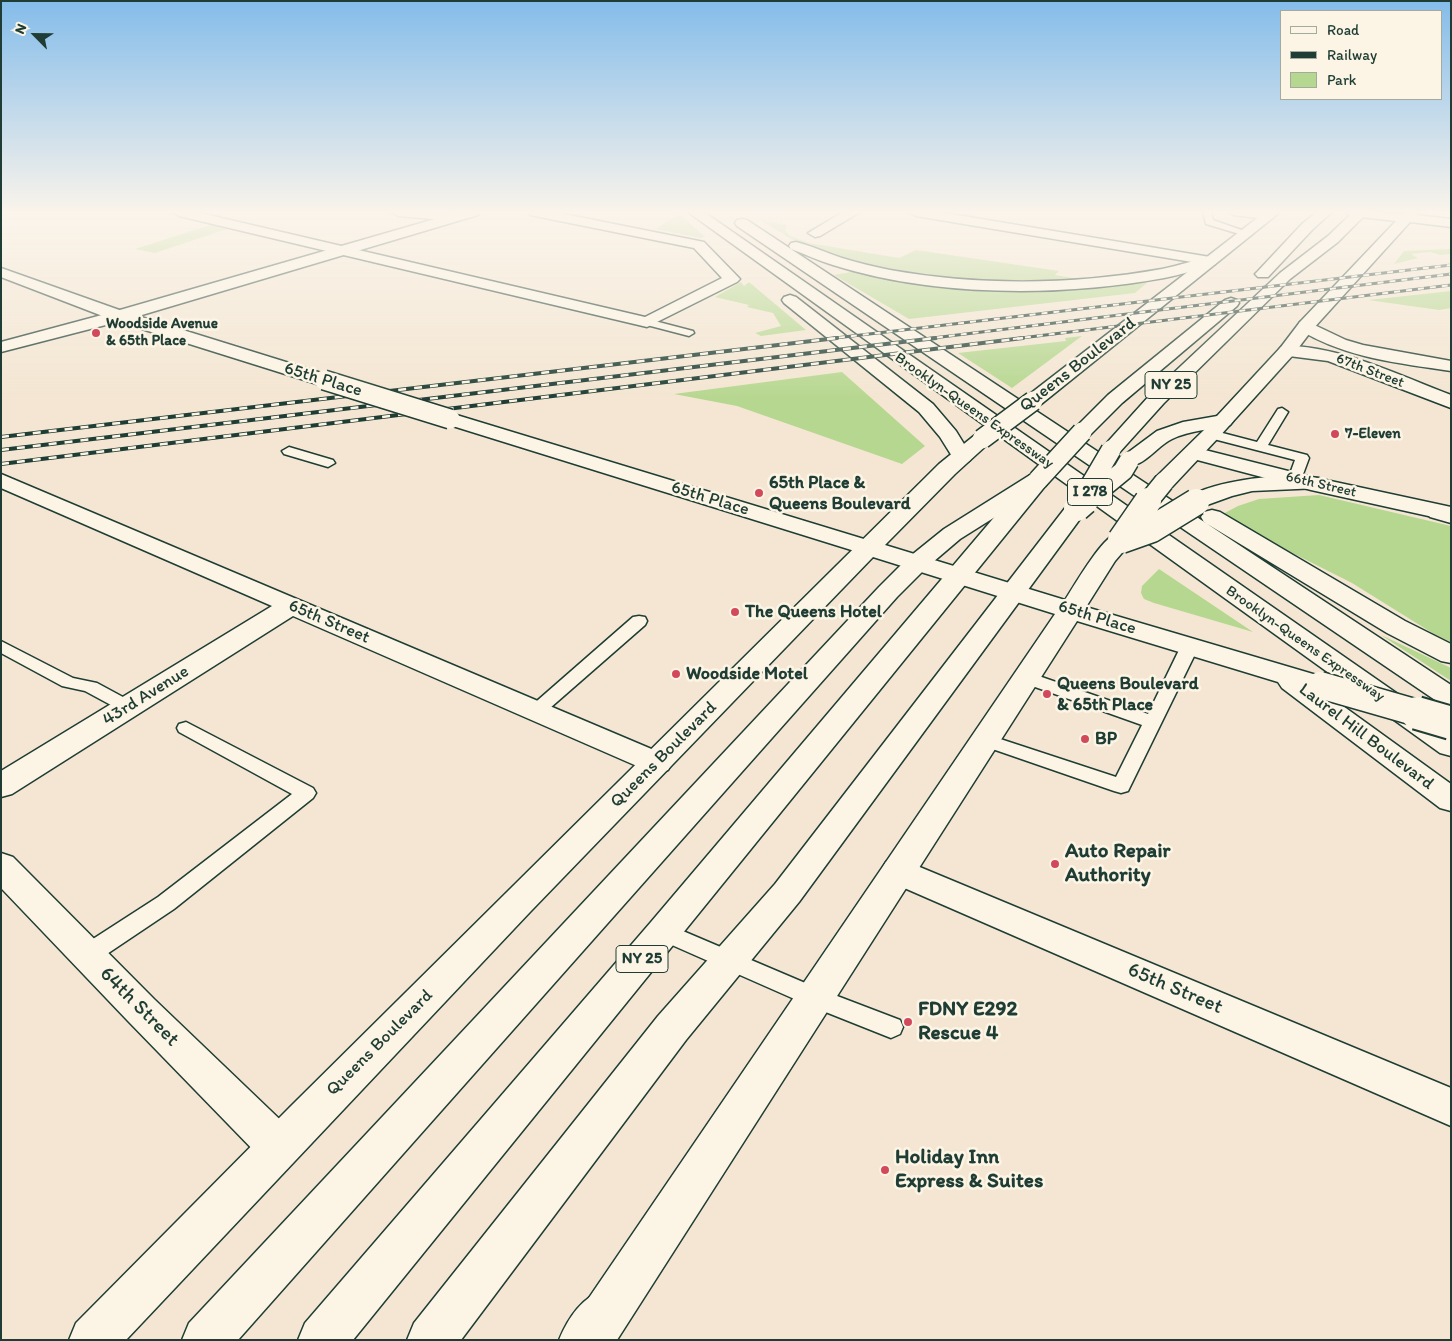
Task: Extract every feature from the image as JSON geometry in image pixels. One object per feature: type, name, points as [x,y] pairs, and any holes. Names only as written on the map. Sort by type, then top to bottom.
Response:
[{"type":"main road","name":"65th Place","points":[[8,275],[119,316],[324,380],[1071,611],[1451,724]]},
{"type":"main road","points":[[1,347],[119,316],[259,275]]},
{"type":"main road","points":[[446,275],[647,322],[732,279],[728,275]]},
{"type":"main road","points":[[760,275],[926,408],[949,435],[962,457]]},
{"type":"main road","name":"Brooklyn-Queens Expressway","points":[[785,275],[1451,746]]},
{"type":"main road","name":"Brooklyn-Queens Expressway","points":[[823,275],[1084,442],[1451,698]]},
{"type":"main road","points":[[899,275],[936,280],[1019,285],[1074,284],[1159,275]]},
{"type":"main road","name":"Queens Boulevard","points":[[93,1340],[278,1146],[947,469],[982,439],[1193,275]]},
{"type":"main road","name":"NY 25","points":[[322,1340],[664,932],[1038,480],[1084,442],[1115,399],[1195,334],[1260,275]]},
{"type":"main road","name":"NY 25","points":[[431,1340],[672,1028],[787,893],[1077,508],[1101,464],[1111,450],[1158,399],[1286,275]]},
{"type":"main road","points":[[593,1331],[816,998],[1106,556],[1121,540],[1139,512],[1164,482],[1287,351],[1306,326],[1354,275]]},
{"type":"main road","name":"67th Street","points":[[1306,326],[1324,337],[1354,349],[1451,366]]},
{"type":"main road","name":"67th Street","points":[[1287,351],[1302,351],[1333,356],[1451,402]]},
{"type":"main road","points":[[1077,508],[1122,471],[1129,461],[1164,435],[1184,428],[1217,427]]},
{"type":"main road","points":[[1084,442],[1396,627],[1451,655]]},
{"type":"main road","name":"66th Street","points":[[1192,453],[1300,481],[1446,514]]},
{"type":"main road","name":"65th Street","points":[[1,480],[656,763]]},
{"type":"main road","points":[[206,1340],[882,599],[917,563],[952,534],[1038,480]]},
{"type":"main road","points":[[1121,540],[1152,529],[1215,492],[1243,485],[1300,481]]},
{"type":"main road","name":"43rd Avenue","points":[[1,786],[290,606]]},
{"type":"main road","name":"Laurel Hill Boulevard","points":[[1281,674],[1451,800]]},
{"type":"main road","name":"64th Street","points":[[1,866],[278,1146]]},
{"type":"main road","name":"65th Street","points":[[898,871],[1451,1107]]},
{"type":"lane","points":[[647,322],[689,333]]},
{"type":"lane","points":[[1260,447],[1282,412]]},
{"type":"lane","points":[[1217,427],[1260,447],[1302,458],[1300,481]]},
{"type":"lane","points":[[289,451],[328,464]]},
{"type":"lane","points":[[536,711],[639,621]]},
{"type":"lane","points":[[1,646],[68,682],[92,687],[128,707]]},
{"type":"lane","points":[[985,740],[1121,786],[1190,646]]},
{"type":"lane","points":[[1027,678],[1152,722]]},
{"type":"lane","points":[[87,955],[166,902],[306,793],[186,728]]},
{"type":"lane","points":[[664,932],[816,998],[891,1027]]},
{"type":"green space","points":[[834,275],[875,275],[904,280],[1122,284],[1149,281],[1135,293],[909,319]]},
{"type":"green space","points":[[932,275],[1055,275],[1078,279],[1028,282],[971,280]]},
{"type":"green space","points":[[741,282],[744,286],[749,282],[806,330],[761,336],[755,333],[781,326],[773,313],[715,297]]},
{"type":"green space","points":[[1451,291],[1451,308],[1439,310],[1368,300]]},
{"type":"green space","points":[[1082,336],[1012,388],[958,353],[1066,341],[1065,338]]},
{"type":"green space","points":[[842,372],[925,446],[902,464],[737,406],[674,394]]},
{"type":"green space","points":[[1319,495],[1451,526],[1451,642],[1434,634],[1352,583],[1219,516],[1238,506],[1259,499]]},
{"type":"green space","points":[[1159,569],[1253,632],[1144,599],[1141,593],[1142,586]]},
{"type":"green space","points":[[1381,635],[1451,668],[1451,681]]},
{"type":"railway","points":[[827,339],[1370,275]]},
{"type":"railway","points":[[925,339],[1446,275]]},
{"type":"railway","points":[[1013,339],[1451,285]]},
{"type":"railway","points":[[1,437],[837,338]]},
{"type":"railway","points":[[1,450],[936,338]]},
{"type":"railway","points":[[1,464],[1023,338]]},
{"type":"place","name":"Woodside Avenue & 65th Place","points":[[96,333]]},
{"type":"place","name":"7-Eleven","points":[[1335,434]]},
{"type":"place","name":"65th Place & Queens Boulevard","points":[[759,493]]},
{"type":"place","name":"The Queens Hotel","points":[[735,612]]},
{"type":"place","name":"Woodside Motel","points":[[676,674]]},
{"type":"place","name":"Queens Boulevard & 65th Place","points":[[1047,694]]},
{"type":"place","name":"BP","points":[[1085,739]]},
{"type":"place","name":"Auto Repair Authority","points":[[1055,864]]},
{"type":"place","name":"FDNY E292 Rescue 4","points":[[908,1022]]},
{"type":"place","name":"Holiday Inn Express & Suites","points":[[885,1170]]}]
